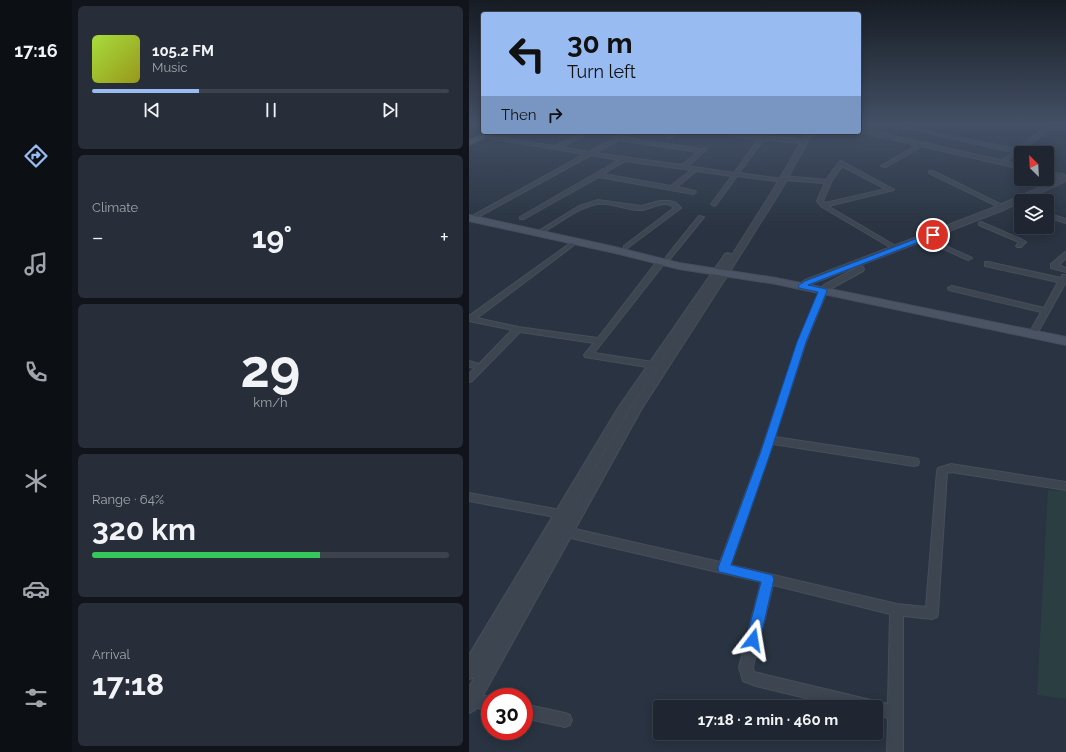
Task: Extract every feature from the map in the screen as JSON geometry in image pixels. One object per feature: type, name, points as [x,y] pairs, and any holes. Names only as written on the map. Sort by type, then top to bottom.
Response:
[{"type":"main road","points":[[471,216],[626,247],[679,266],[805,284],[1066,341]]},
{"type":"main road","points":[[471,216],[664,260]]},
{"type":"main road","points":[[825,289],[1066,336]]},
{"type":"street","points":[[471,216],[576,160]]},
{"type":"street","points":[[523,218],[598,176],[621,160]]},
{"type":"street","points":[[631,160],[737,175],[828,182]]},
{"type":"street","points":[[684,167],[691,160]]},
{"type":"street","points":[[714,204],[747,160]]},
{"type":"street","points":[[781,179],[790,160]]},
{"type":"street","points":[[469,671],[552,530],[568,515],[793,160]]},
{"type":"street","points":[[884,166],[894,160]]},
{"type":"street","points":[[994,160],[1014,164]]},
{"type":"street","points":[[823,205],[891,190],[841,163],[828,182],[820,200],[823,205],[897,249]]},
{"type":"street","points":[[673,188],[693,171]]},
{"type":"street","points":[[931,172],[1003,207]]},
{"type":"street","points":[[1054,173],[1066,176]]},
{"type":"street","points":[[598,176],[693,192]]},
{"type":"street","points":[[805,284],[1003,207],[1066,176]]},
{"type":"street","points":[[1047,194],[1066,185]]},
{"type":"street","points":[[543,230],[591,203],[605,202],[638,208],[661,202],[677,206],[678,208],[626,247]]},
{"type":"street","points":[[724,568],[770,440],[801,342],[825,289],[856,270],[981,224],[1014,210]]},
{"type":"street","points":[[653,365],[588,354],[701,217]]},
{"type":"street","points":[[1054,217],[1066,221]]},
{"type":"street","points":[[981,224],[1023,242],[1019,246]]},
{"type":"street","points":[[576,241],[470,319],[518,329],[600,341]]},
{"type":"street","points":[[932,242],[968,258]]},
{"type":"street","points":[[1066,254],[1054,266],[1066,270]]},
{"type":"street","points":[[988,264],[1065,279],[1035,330]]},
{"type":"street","points":[[481,703],[470,702],[567,532],[568,515],[624,408],[653,365],[722,271]]},
{"type":"street","points":[[952,288],[1046,311]]},
{"type":"street","points":[[469,379],[518,329]]},
{"type":"street","points":[[469,364],[481,366]]},
{"type":"street","points":[[770,440],[915,462]]},
{"type":"street","points":[[552,530],[567,532],[724,568],[897,610],[933,613],[943,471],[945,468],[1066,486]]},
{"type":"street","points":[[469,498],[568,515]]},
{"type":"street","points":[[768,579],[746,667],[748,676],[842,700]]},
{"type":"street","points":[[895,752],[897,610]]},
{"type":"street","points":[[883,710],[895,713]]},
{"type":"street","points":[[533,713],[565,720]]},
{"type":"green space","points":[[1048,490],[1066,491],[1066,699],[1037,695]]},
{"type":"route","points":[[753,640],[768,579],[724,568],[765,454],[801,342],[823,291],[802,286],[808,282],[933,235]]}]
